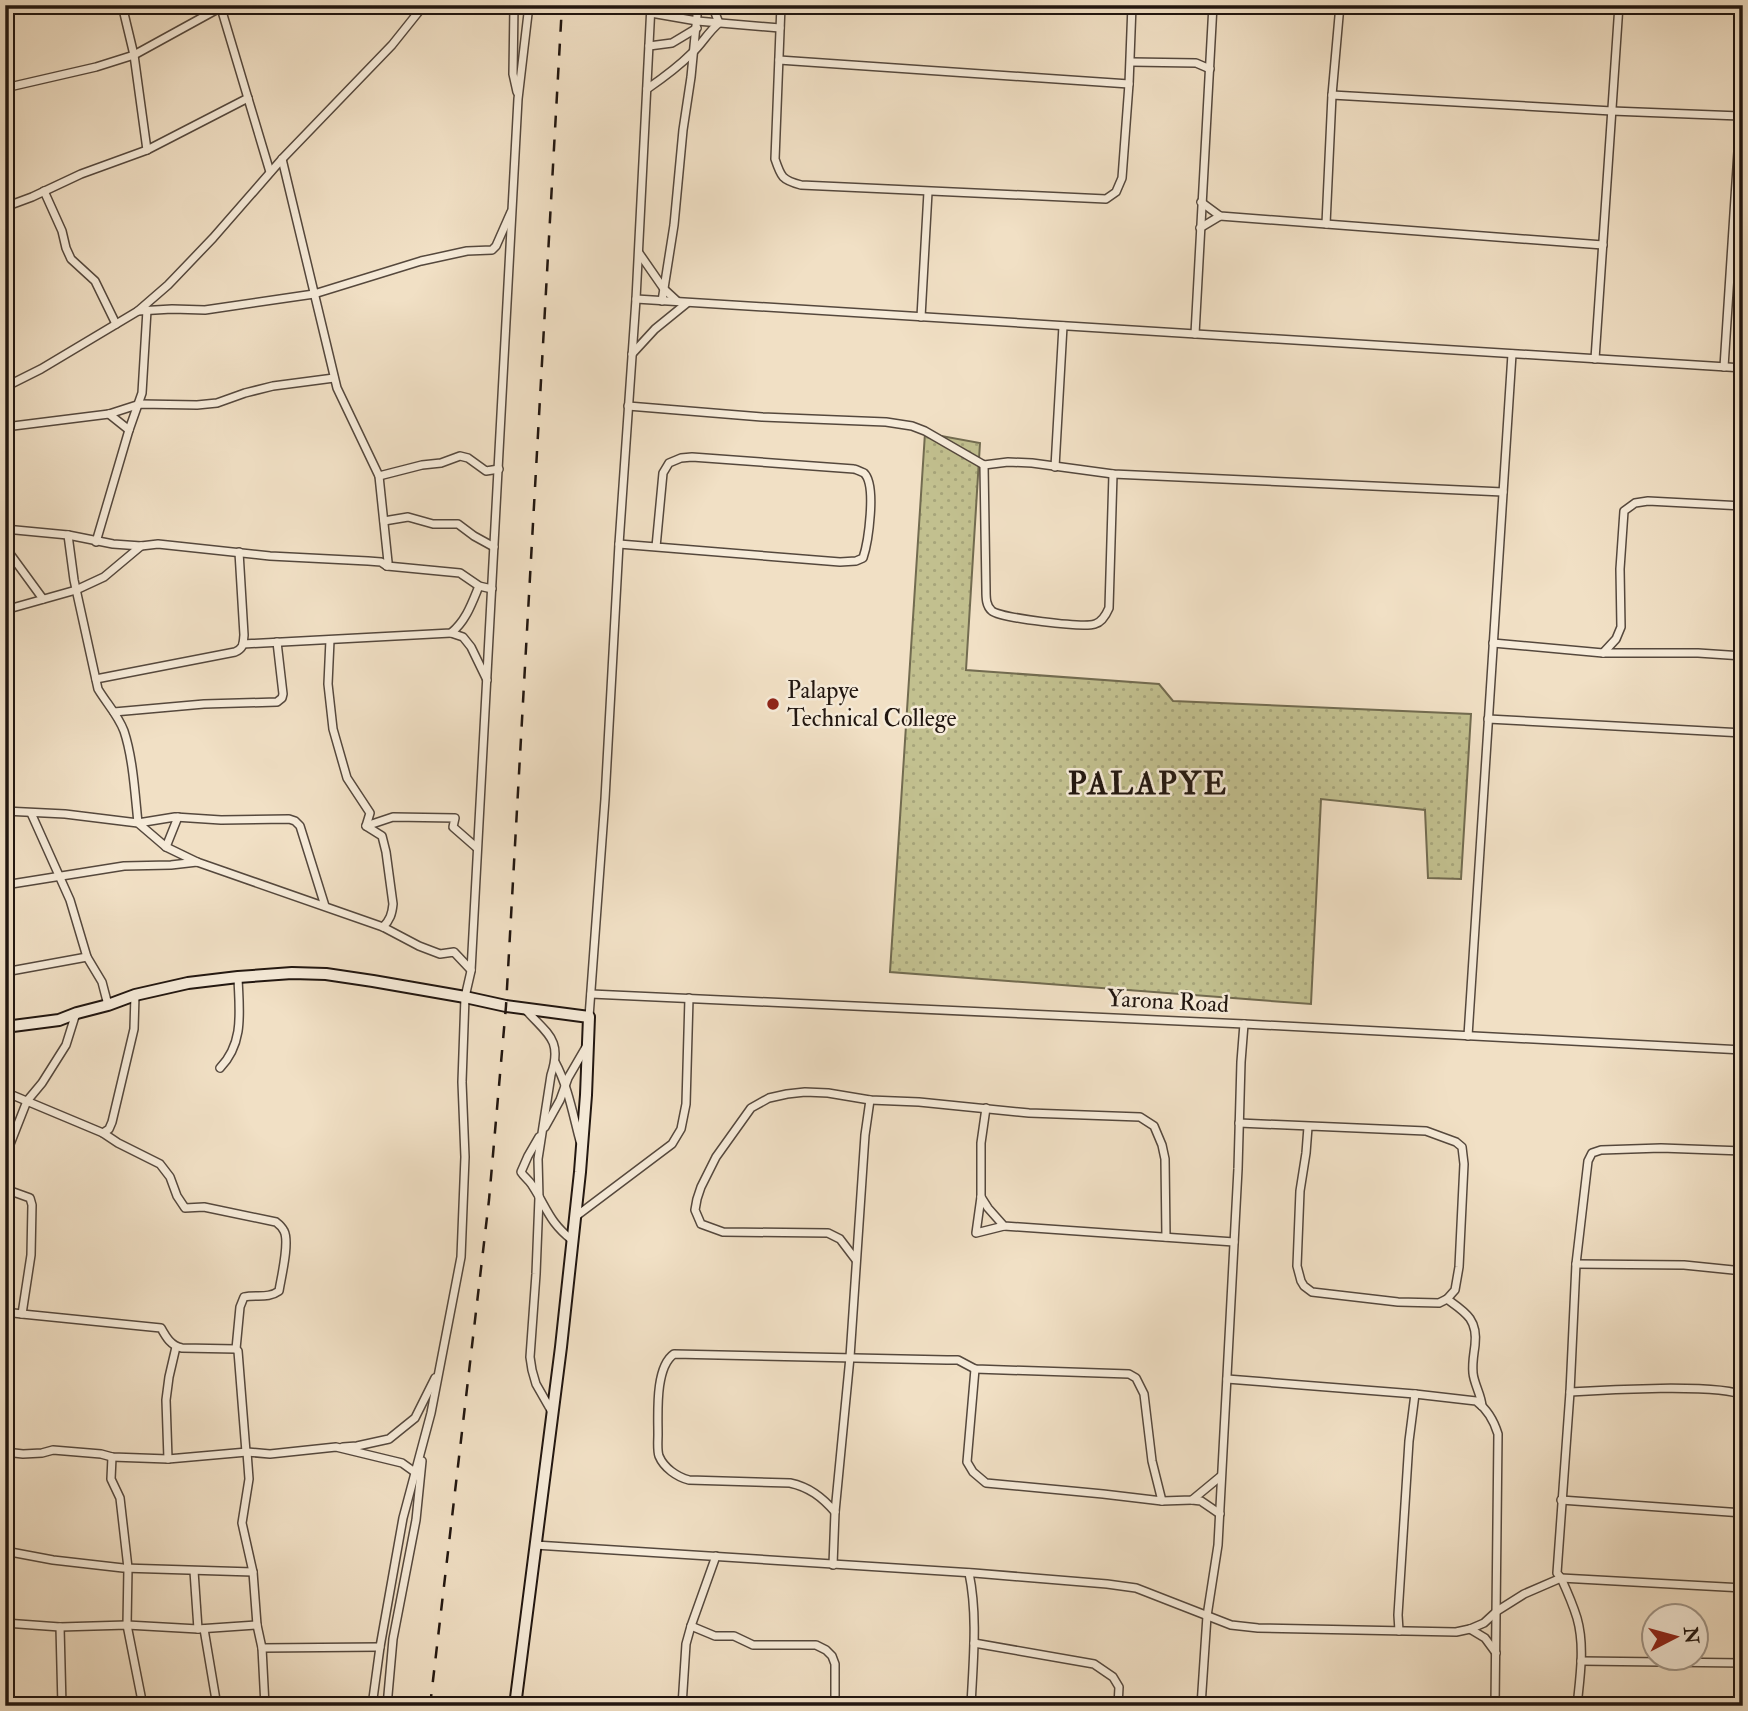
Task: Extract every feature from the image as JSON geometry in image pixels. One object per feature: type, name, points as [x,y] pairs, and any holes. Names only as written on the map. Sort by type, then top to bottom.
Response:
[{"type":"street","points":[[122,5],[134,55],[148,150]]},
{"type":"street","points":[[5,387],[41,369],[138,311],[168,285],[282,159],[392,45],[424,5]]},
{"type":"street","points":[[514,5],[513,74],[518,100]]},
{"type":"street","points":[[372,1706],[403,1518],[422,1451],[461,1257],[465,1157],[462,1082],[465,997],[471,971],[518,100],[529,5]]},
{"type":"street","points":[[662,301],[699,23],[698,5]]},
{"type":"street","points":[[712,5],[719,23]]},
{"type":"street","points":[[781,5],[775,159],[781,176],[789,182],[801,186],[1106,199],[1116,192],[1122,178],[1132,5]]},
{"type":"street","points":[[1195,334],[1213,5]]},
{"type":"street","points":[[1326,224],[1332,95],[1340,5]]},
{"type":"street","points":[[1595,359],[1619,5]]},
{"type":"street","points":[[5,88],[96,67],[134,55],[223,6],[270,172]]},
{"type":"street","points":[[515,1706],[582,1148],[606,799],[651,9],[699,23],[780,27]]},
{"type":"street","points":[[649,46],[673,43],[699,23]]},
{"type":"street","points":[[647,89],[669,75],[719,23]]},
{"type":"street","points":[[514,32],[525,42]]},
{"type":"street","points":[[779,60],[1129,84]]},
{"type":"street","points":[[1130,62],[1196,63],[1210,69]]},
{"type":"street","points":[[1724,367],[1743,75]]},
{"type":"street","points":[[1332,95],[1612,111],[1741,111]]},
{"type":"street","points":[[5,207],[81,174],[148,150],[248,98]]},
{"type":"street","points":[[282,159],[337,388],[379,476],[387,566]]},
{"type":"street","points":[[44,191],[71,259],[95,281],[116,324]]},
{"type":"street","points":[[921,317],[928,192]]},
{"type":"street","points":[[1201,202],[1220,216],[1603,245]]},
{"type":"street","points":[[138,311],[205,310],[314,293],[422,261],[467,251],[492,250],[513,208]]},
{"type":"street","points":[[1200,228],[1220,216]]},
{"type":"street","points":[[1732,245],[1743,246]]},
{"type":"street","points":[[638,253],[677,302]]},
{"type":"street","points":[[636,299],[1743,368]]},
{"type":"street","points":[[631,355],[655,329],[687,302]]},
{"type":"street","points":[[96,542],[140,404],[147,310]]},
{"type":"street","points":[[1055,467],[1063,326]]},
{"type":"street","points":[[1468,1035],[1512,354]]},
{"type":"street","points":[[5,427],[109,414],[140,404],[217,403],[273,386],[334,378]]},
{"type":"street","points":[[628,406],[886,422],[912,426],[984,465],[1032,463],[1113,474],[1503,492]]},
{"type":"street","points":[[109,414],[130,430]]},
{"type":"street","points":[[379,476],[441,463],[460,456],[468,458],[486,471],[499,469]]},
{"type":"street","points":[[619,544],[840,562],[856,561],[863,558],[868,538],[869,482],[864,473],[854,469],[718,458],[681,458],[669,463],[663,473],[656,547]]},
{"type":"street","points":[[984,465],[986,590],[989,607],[997,614],[1054,623],[1096,624],[1104,618],[1109,608],[1113,474]]},
{"type":"street","points":[[1603,653],[1616,639],[1620,626],[1622,516],[1627,508],[1635,503],[1648,501],[1743,506]]},
{"type":"street","points":[[384,522],[408,517],[433,524],[458,524],[494,547]]},
{"type":"street","points":[[5,528],[68,535],[96,542],[141,546],[158,544],[270,556],[381,562],[387,566],[460,573],[479,586],[492,589]]},
{"type":"street","points":[[68,535],[76,590],[98,690],[114,712],[124,733],[134,779],[138,822],[166,847],[197,862],[383,927],[440,954],[454,951],[471,971]]},
{"type":"street","points":[[5,610],[76,590],[104,577],[141,546]]},
{"type":"street","points":[[5,547],[43,600]]},
{"type":"street","points":[[96,679],[241,649],[244,635],[239,552]]},
{"type":"street","points":[[451,633],[469,610],[479,586]]},
{"type":"street","points":[[243,644],[451,633],[463,637],[486,680]]},
{"type":"street","points":[[330,640],[328,684],[333,729],[347,778],[370,813],[366,826]]},
{"type":"street","points":[[114,712],[204,704],[277,702],[283,694],[277,642]]},
{"type":"street","points":[[1493,642],[1603,653],[1743,656]]},
{"type":"street","points":[[1488,719],[1743,733]]},
{"type":"street","points":[[5,811],[138,822],[178,817],[221,820],[289,819],[300,825],[325,906]]},
{"type":"street","points":[[31,813],[70,900],[87,957],[102,982],[108,1005]]},
{"type":"street","points":[[166,847],[178,817]]},
{"type":"street","points":[[366,826],[393,817],[455,818],[453,827],[477,848]]},
{"type":"street","points":[[366,826],[382,836],[386,852],[393,904],[389,921],[383,927]]},
{"type":"street","points":[[5,885],[124,866],[197,862]]},
{"type":"street","points":[[5,972],[87,957]]},
{"type":"street","points":[[5,1027],[59,1020],[135,995],[188,983],[292,973],[326,975],[506,1006],[589,1017]]},
{"type":"street","points":[[220,1068],[228,1060],[238,1038],[238,977]]},
{"type":"street","name":"Yarona Road","points":[[592,994],[1743,1050]]},
{"type":"street","points":[[103,1133],[109,1129],[112,1122],[134,1029],[135,995]]},
{"type":"street","points":[[575,1217],[672,1144],[681,1129],[686,1104],[689,998]]},
{"type":"street","points":[[525,1009],[549,1034],[555,1046],[555,1062],[538,1159],[536,1274],[530,1356],[536,1384],[552,1413]]},
{"type":"street","points":[[5,1157],[27,1101],[66,1045],[76,1013]]},
{"type":"street","points":[[1200,1706],[1207,1616],[1219,1545],[1244,1024]]},
{"type":"street","points":[[572,1241],[550,1218],[522,1172],[587,1045]]},
{"type":"street","points":[[555,1062],[561,1072],[582,1148]]},
{"type":"street","points":[[856,1260],[840,1239],[828,1233],[718,1231],[701,1224],[695,1210],[701,1188],[712,1166],[751,1108],[769,1098],[805,1091],[870,1100],[1029,1113],[1140,1117],[1154,1126],[1162,1145],[1165,1159],[1166,1237]]},
{"type":"street","points":[[5,1092],[103,1133],[160,1164],[170,1177],[185,1208],[204,1206],[276,1223],[283,1228],[286,1235],[279,1291],[273,1296],[244,1297],[240,1307],[236,1349],[249,1479],[242,1523],[253,1572],[257,1625],[262,1648],[265,1706]]},
{"type":"street","points":[[834,1565],[835,1511],[870,1100]]},
{"type":"street","points":[[986,1108],[981,1143],[981,1197],[976,1233],[1004,1226],[1234,1242]]},
{"type":"street","points":[[1239,1123],[1426,1130],[1449,1138],[1462,1147],[1464,1164],[1459,1267],[1455,1290],[1447,1299],[1439,1303],[1398,1302],[1312,1292],[1304,1286],[1297,1266],[1300,1191],[1308,1126]]},
{"type":"street","points":[[1577,1706],[1581,1637],[1577,1619],[1557,1570],[1576,1264],[1587,1161],[1592,1153],[1601,1150],[1661,1148],[1743,1151]]},
{"type":"street","points":[[5,1189],[30,1198],[32,1205],[31,1255],[22,1314]]},
{"type":"street","points":[[981,1197],[1004,1226]]},
{"type":"street","points":[[1576,1264],[1684,1265],[1743,1271]]},
{"type":"street","points":[[1447,1299],[1471,1319],[1475,1332],[1473,1376],[1482,1406]]},
{"type":"street","points":[[5,1312],[162,1328],[176,1347],[182,1349],[236,1349]]},
{"type":"street","points":[[168,1459],[166,1400],[176,1347]]},
{"type":"street","points":[[835,1511],[825,1500],[802,1486],[790,1483],[689,1480],[681,1478],[664,1465],[659,1457],[658,1401],[661,1377],[670,1356],[958,1360],[975,1369],[1129,1374],[1136,1378],[1144,1394],[1152,1461],[1162,1501]]},
{"type":"street","points":[[5,1475],[6,1452],[23,1454],[53,1450],[112,1457],[168,1459],[247,1452],[270,1454],[357,1446],[389,1440],[415,1418],[440,1369]]},
{"type":"street","points":[[975,1369],[967,1462],[973,1472],[986,1483],[1162,1501],[1201,1501],[1220,1514]]},
{"type":"street","points":[[1227,1380],[1415,1394],[1476,1401],[1482,1406],[1491,1417],[1498,1434],[1495,1706]]},
{"type":"street","points":[[1570,1392],[1721,1390],[1740,1393],[1743,1396]]},
{"type":"street","points":[[1399,1631],[1409,1441],[1415,1394]]},
{"type":"street","points":[[336,1447],[402,1463],[416,1473]]},
{"type":"street","points":[[387,1706],[393,1639],[416,1520],[422,1451]]},
{"type":"street","points":[[112,1457],[111,1479],[120,1498],[128,1568],[127,1625],[143,1706]]},
{"type":"street","points":[[1192,1500],[1222,1476]]},
{"type":"street","points":[[1561,1500],[1743,1513]]},
{"type":"street","points":[[535,1545],[1078,1581],[1136,1588],[1231,1625],[1258,1628],[1455,1632],[1484,1623],[1524,1594],[1561,1578],[1743,1588]]},
{"type":"street","points":[[5,1551],[53,1560],[128,1568],[253,1572]]},
{"type":"street","points":[[682,1706],[686,1644],[716,1556]]},
{"type":"street","points":[[194,1571],[201,1629],[217,1706]]},
{"type":"street","points":[[969,1573],[973,1594],[974,1643],[971,1706]]},
{"type":"street","points":[[5,1623],[60,1628],[127,1625],[201,1629],[257,1625]]},
{"type":"street","points":[[691,1626],[715,1636],[734,1636],[753,1645],[816,1645],[826,1650],[835,1664],[835,1706]]},
{"type":"street","points":[[60,1628],[62,1706]]},
{"type":"street","points":[[1470,1629],[1485,1638],[1496,1653]]},
{"type":"street","points":[[974,1643],[1094,1664],[1113,1677],[1119,1686],[1118,1706]]},
{"type":"street","points":[[262,1648],[380,1647]]},
{"type":"street","points":[[1581,1661],[1743,1663]]},
{"type":"shaded area","points":[[925,433],[980,443],[966,670],[1159,684],[1173,701],[1471,714],[1461,879],[1428,878],[1425,810],[1321,799],[1311,1004],[890,972]]},
{"type":"railway","points":[[430,1706],[489,1200],[506,1006],[562,5]]},
{"type":"place","name":"Palapye Technical College","points":[[773,704]]},
{"type":"district","name":"PALAPYE","points":[[1148,783]]}]
